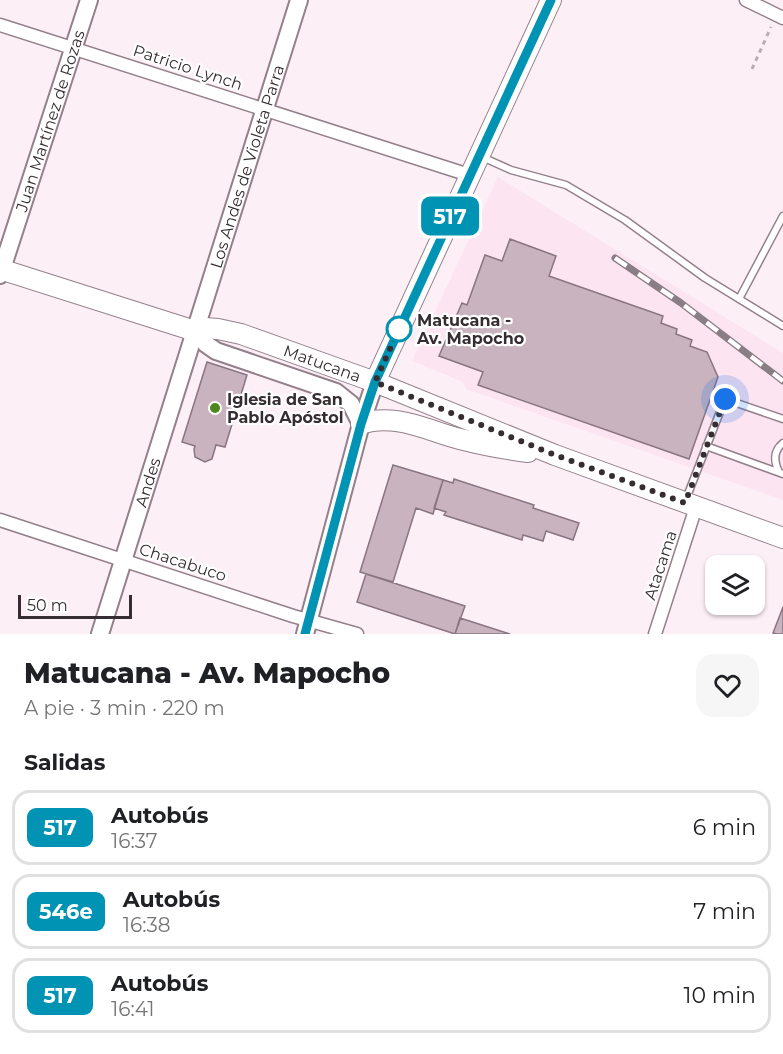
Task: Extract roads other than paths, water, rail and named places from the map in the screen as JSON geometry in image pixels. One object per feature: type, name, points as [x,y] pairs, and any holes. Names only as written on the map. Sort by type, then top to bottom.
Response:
[{"type":"main road","points":[[375,382],[551,0]]},
{"type":"main road","name":"Matucana","points":[[1,271],[195,331],[205,328],[230,331],[375,382],[555,455],[783,538]]},
{"type":"main road","points":[[361,424],[371,420],[401,422],[488,446],[555,455]]},
{"type":"street","name":"Juan Martínez de Rozas","points":[[1,271],[89,0]]},
{"type":"street","name":"Los Andes de Violeta Parra","points":[[195,331],[299,0]]},
{"type":"street","points":[[746,0],[780,16]]},
{"type":"street","name":"Patricio Lynch","points":[[0,25],[470,175]]},
{"type":"street","name":"Matucana","points":[[195,331],[206,344],[216,351],[336,392],[351,404],[361,424]]},
{"type":"street","name":"Andes","points":[[100,634],[195,331]]},
{"type":"street","points":[[307,627],[361,424],[375,382]]},
{"type":"street","name":"Atacama","points":[[655,634],[690,505]]},
{"type":"street","name":"Chacabuco","points":[[0,520],[124,561],[307,627],[357,634]]},
{"type":"lane","points":[[478,156],[511,170],[566,185],[625,220],[705,278],[783,326]]},
{"type":"lane","points":[[739,299],[783,216]]},
{"type":"lane","points":[[690,505],[706,446],[725,399],[783,419]]},
{"type":"lane","points":[[781,473],[774,460],[783,443]]},
{"type":"lane","points":[[706,446],[781,473]]},
{"type":"railway","points":[[615,258],[681,303],[783,381]]},
{"type":"place","name":"Matucana - Av. Mapocho","points":[[399,329]]},
{"type":"place","name":"Iglesia de San Pablo Apóstol","points":[[215,408]]}]
